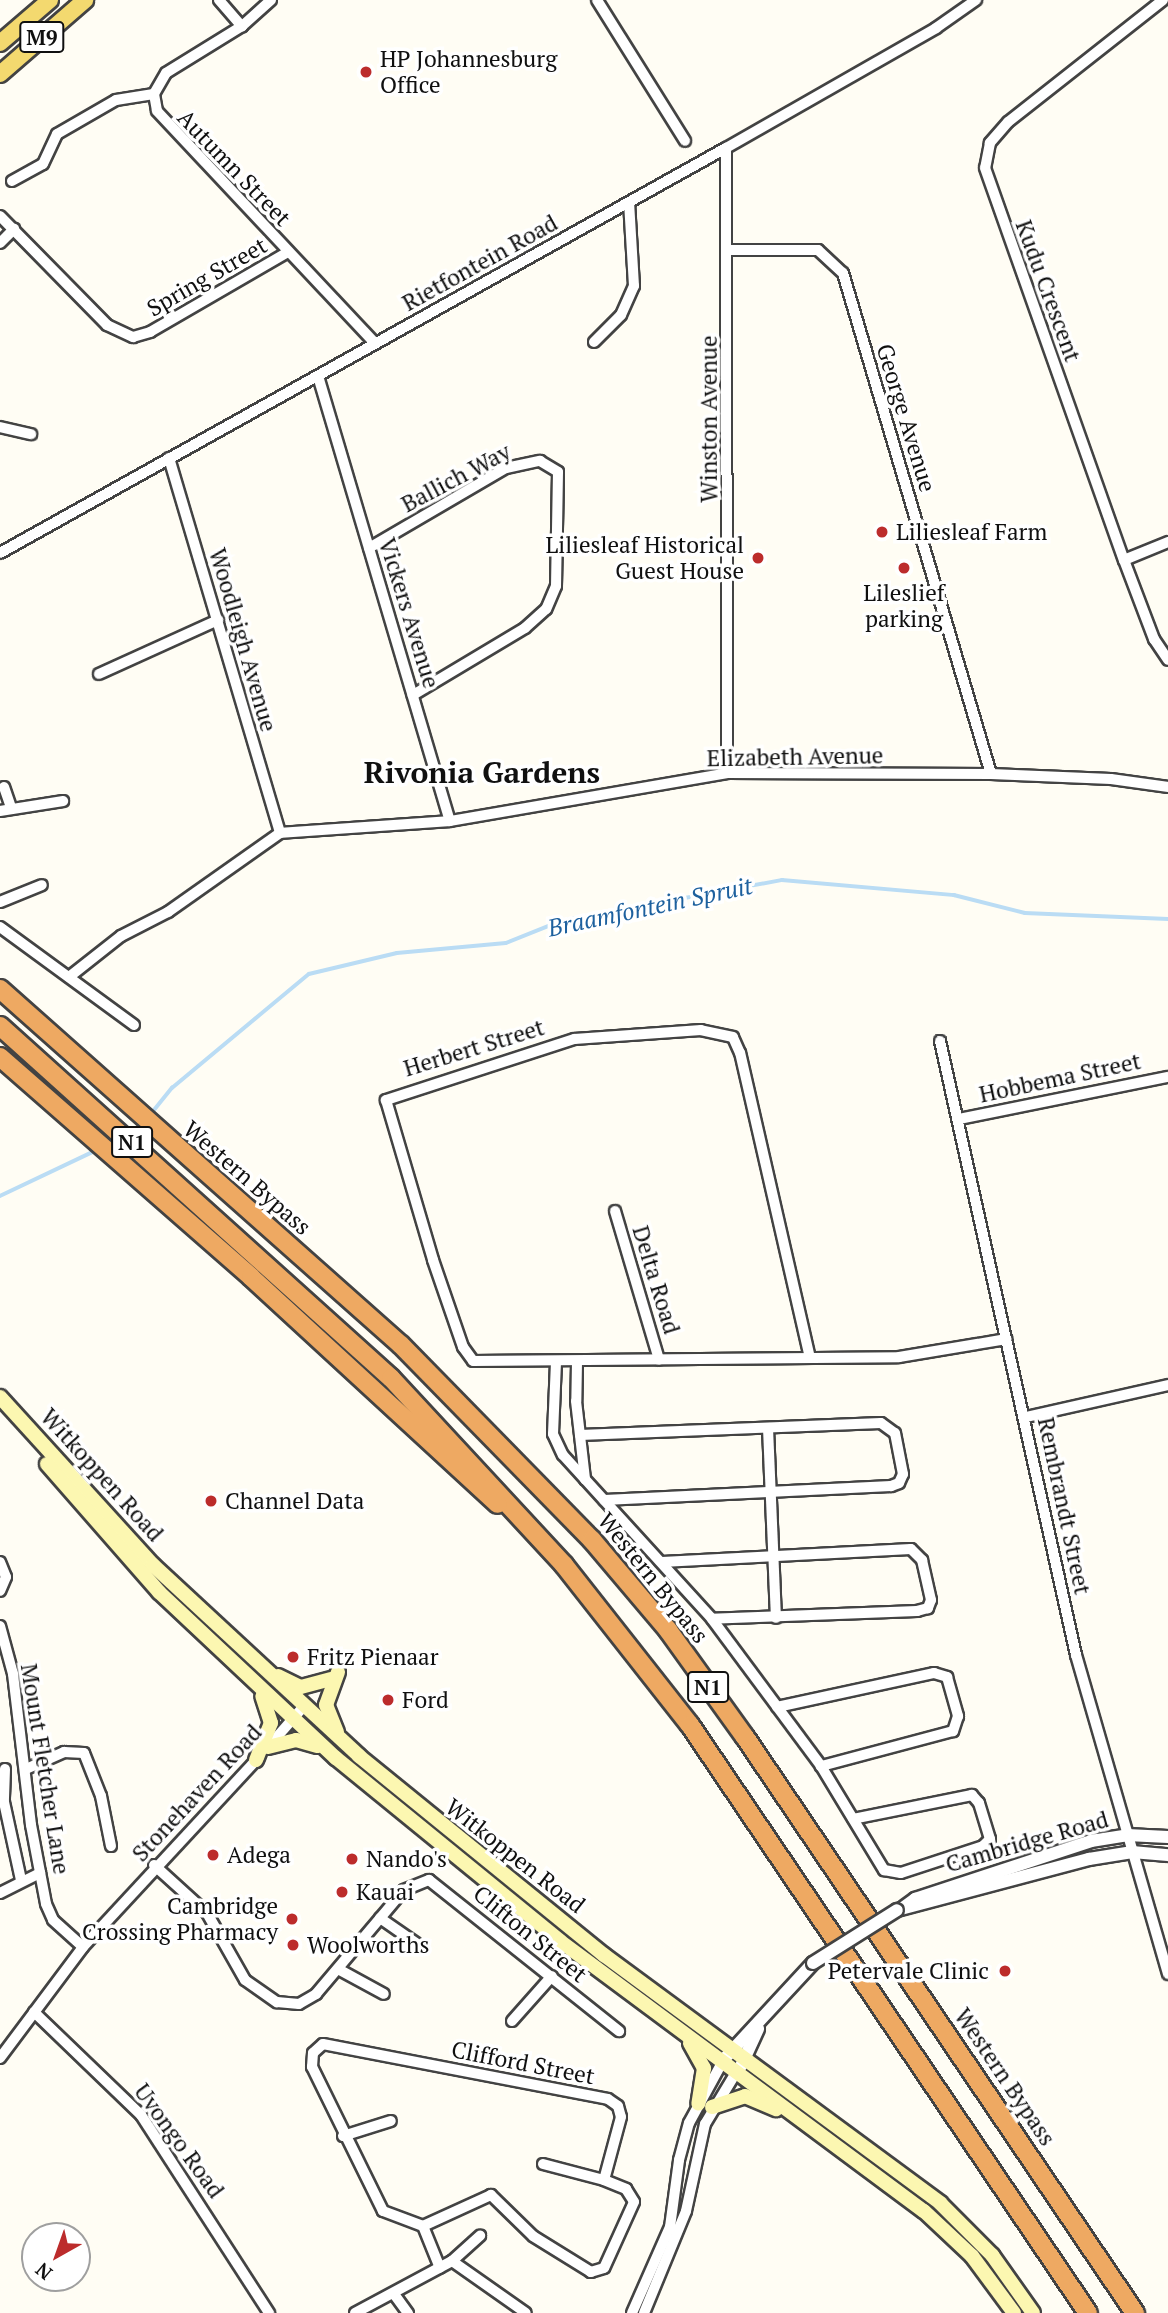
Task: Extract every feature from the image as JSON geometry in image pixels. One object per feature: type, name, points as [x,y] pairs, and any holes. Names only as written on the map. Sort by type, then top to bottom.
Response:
[{"type":"highway","points":[[0,977],[105,1077]]},
{"type":"highway","name":"Western Bypass","points":[[0,989],[105,1077],[180,1144],[245,1208],[401,1345],[507,1449],[668,1630],[1135,2313]]},
{"type":"highway","name":"N1","points":[[0,1026],[186,1190],[391,1378],[546,1545],[690,1725],[1088,2313]]},
{"type":"highway","points":[[0,1057],[165,1206],[251,1277],[546,1545]]},
{"type":"main road","name":"M9","points":[[0,43],[50,0]]},
{"type":"main road","name":"M9","points":[[0,74],[85,0]]},
{"type":"main road","name":"Witkoppen Road","points":[[0,1397],[113,1525],[253,1661],[359,1756],[728,2055],[940,2203],[992,2255],[1033,2313]]},
{"type":"main road","name":"Witkoppen Road","points":[[0,1397],[102,1532],[247,1678],[292,1719],[560,1941],[678,2031],[728,2055]]},
{"type":"main road","points":[[253,1661],[298,1686],[334,1675],[327,1699],[328,1716],[359,1756]]},
{"type":"main road","points":[[247,1678],[271,1715],[256,1760]]},
{"type":"main road","points":[[268,1747],[303,1740],[336,1758]]},
{"type":"main road","points":[[678,2031],[703,2065],[705,2106],[732,2097],[750,2097],[820,2134]]},
{"type":"main road","name":"Witkoppen Road","points":[[741,2065],[820,2134],[953,2236],[1014,2313]]},
{"type":"street","points":[[219,0],[242,26]]},
{"type":"street","name":"Autumn Street","points":[[271,0],[242,26],[172,68],[154,94],[163,122],[375,343]]},
{"type":"street","points":[[597,0],[685,141]]},
{"type":"street","name":"Rietfontein Road","points":[[0,554],[726,148],[936,28],[976,0]]},
{"type":"street","name":"Kudu Crescent","points":[[1163,0],[1008,122],[985,158],[987,180],[1124,560],[1154,639],[1168,660]]},
{"type":"street","points":[[12,181],[43,164],[58,134],[116,100],[154,94]]},
{"type":"street","name":"Winston Avenue","points":[[726,148],[729,250],[727,773]]},
{"type":"street","points":[[594,342],[621,315],[634,286],[629,203]]},
{"type":"street","points":[[0,216],[13,229],[0,243]]},
{"type":"street","name":"Spring Street","points":[[13,229],[107,325],[125,336],[141,336],[288,252]]},
{"type":"street","name":"George Avenue","points":[[729,250],[818,250],[843,273],[991,774]]},
{"type":"street","name":"Vickers Avenue","points":[[318,376],[450,821]]},
{"type":"street","points":[[0,427],[31,434]]},
{"type":"street","name":"Woodleigh Avenue","points":[[169,458],[280,833]]},
{"type":"street","name":"Ballich Way","points":[[369,548],[506,468],[540,461],[558,472],[556,586],[546,609],[525,628],[413,695]]},
{"type":"street","points":[[1124,560],[1168,542]]},
{"type":"street","points":[[99,674],[218,620]]},
{"type":"street","name":"Elizabeth Avenue","points":[[280,833],[450,821],[727,773],[991,774],[1111,779],[1168,787]]},
{"type":"street","points":[[4,787],[11,807]]},
{"type":"street","points":[[0,811],[11,807],[63,801]]},
{"type":"street","points":[[69,977],[121,936],[168,912],[280,833]]},
{"type":"street","points":[[0,902],[42,885]]},
{"type":"street","points":[[0,926],[134,1025]]},
{"type":"street","name":"Herbert Street","points":[[810,1358],[740,1053],[733,1037],[701,1030],[574,1038],[394,1093],[386,1100],[466,1353],[478,1363],[899,1357],[1007,1339]]},
{"type":"street","name":"Rembrandt Street","points":[[940,1041],[1026,1417],[1076,1655],[1168,1974]]},
{"type":"street","name":"Hobbema Street","points":[[959,1119],[1168,1077]]},
{"type":"street","name":"Delta Road","points":[[615,1211],[659,1360]]},
{"type":"street","points":[[556,1362],[553,1434],[563,1455],[712,1619],[821,1766],[880,1865],[895,1874],[983,1846],[990,1839],[979,1803],[972,1795],[853,1819]]},
{"type":"street","points":[[577,1362],[585,1480]]},
{"type":"street","points":[[1026,1417],[1168,1385]]},
{"type":"street","points":[[580,1435],[887,1425],[895,1433],[903,1474],[900,1483],[891,1486],[604,1500]]},
{"type":"street","points":[[768,1428],[776,1618]]},
{"type":"street","points":[[662,1563],[911,1549],[922,1560],[931,1600],[928,1608],[917,1611],[712,1619]]},
{"type":"street","points":[[0,1562],[6,1577],[0,1591]]},
{"type":"street","name":"Mount Fletcher Lane","points":[[0,1626],[13,1674],[15,1720],[26,1769],[40,1873],[49,1913],[83,1947]]},
{"type":"street","points":[[777,1707],[934,1673],[947,1677],[958,1716],[953,1731],[821,1766]]},
{"type":"street","name":"Stonehaven Road","points":[[0,2059],[83,1947],[154,1865],[256,1760],[304,1706]]},
{"type":"street","points":[[26,1769],[64,1752],[83,1753],[101,1796],[111,1846]]},
{"type":"street","points":[[5,1769],[4,1802],[21,1880]]},
{"type":"street","name":"Cambridge Road","points":[[728,2055],[759,2025],[813,1962],[915,1899],[1091,1841],[1127,1835],[1168,1837]]},
{"type":"street","name":"Cambridge Road","points":[[901,1909],[1132,1852],[1168,1855]]},
{"type":"street","name":"Clifton Street","points":[[154,1865],[207,1913],[246,1980],[266,1997],[299,2004],[316,1994],[411,1884],[429,1880],[619,2031]]},
{"type":"street","points":[[0,1893],[21,1880],[40,1873]]},
{"type":"street","points":[[380,1918],[416,1943]]},
{"type":"street","points":[[338,1969],[384,1994]]},
{"type":"street","points":[[512,2021],[552,1976]]},
{"type":"street","name":"Uvongo Road","points":[[34,2012],[141,2115],[269,2313]]},
{"type":"street","name":"Cambridge Road","points":[[741,2065],[759,2025]]},
{"type":"street","name":"Clifford Street","points":[[424,2226],[383,2211],[343,2136],[312,2067],[313,2053],[323,2044],[608,2099],[618,2106],[621,2117],[604,2180]]},
{"type":"street","points":[[632,2313],[670,2227],[681,2146],[705,2106],[728,2055]]},
{"type":"street","points":[[644,2313],[683,2222],[705,2106],[741,2065]]},
{"type":"street","points":[[343,2136],[391,2120]]},
{"type":"street","points":[[440,2268],[424,2226],[491,2195],[523,2229],[596,2274],[607,2264],[634,2202],[626,2189],[604,2180],[543,2164]]},
{"type":"street","points":[[355,2313],[452,2261],[480,2236]]},
{"type":"street","points":[[452,2261],[526,2313]]},
{"type":"street","points":[[394,2294],[408,2313]]},
{"type":"waterway","name":"Braamfontein Spruit","points":[[150,1115],[172,1088],[309,974],[397,953],[506,943],[561,921],[782,880],[954,895],[1025,913],[1168,919]]},
{"type":"waterway","name":"Braamfontein Spruit","points":[[129,1134],[142,1124]]},
{"type":"waterway","name":"Braamfontein Spruit","points":[[0,1196],[97,1150]]},
{"type":"place","name":"HP Johannesburg Office","points":[[366,72]]},
{"type":"place","name":"Liliesleaf Farm","points":[[882,532]]},
{"type":"place","name":"Liliesleaf Historical Guest House","points":[[758,558]]},
{"type":"place","name":"Lileslief parking","points":[[904,568]]},
{"type":"place","name":"Channel Data","points":[[211,1501]]},
{"type":"place","name":"Fritz Pienaar","points":[[293,1657]]},
{"type":"place","name":"Ford","points":[[388,1700]]},
{"type":"place","name":"Adega","points":[[213,1855]]},
{"type":"place","name":"Nando's","points":[[352,1859]]},
{"type":"place","name":"Kauai","points":[[342,1892]]},
{"type":"place","name":"Cambridge Crossing Pharmacy","points":[[292,1919]]},
{"type":"place","name":"Woolworths","points":[[293,1945]]},
{"type":"place","name":"Petervale Clinic","points":[[1005,1971]]},
{"type":"district","name":"Rivonia Gardens","points":[[482,772]]}]
